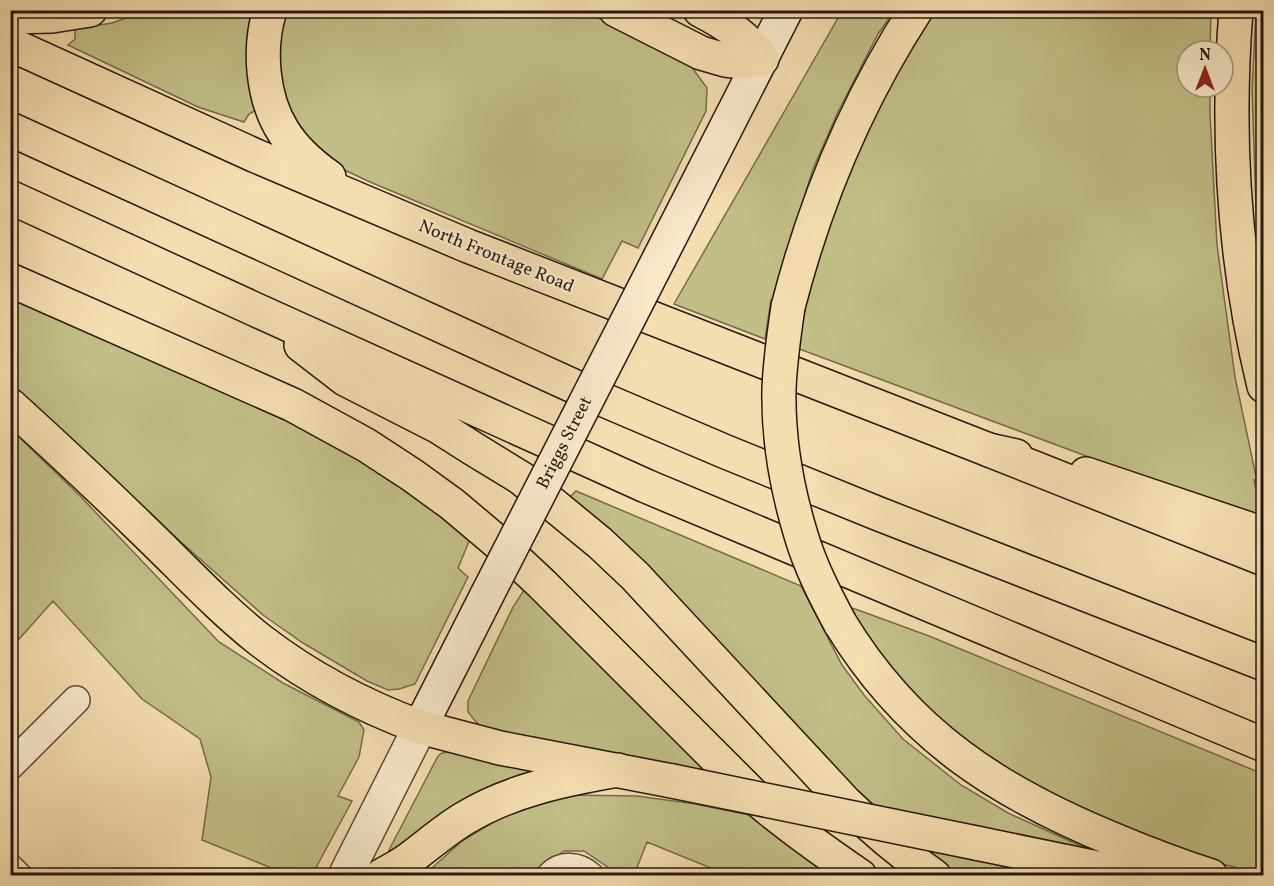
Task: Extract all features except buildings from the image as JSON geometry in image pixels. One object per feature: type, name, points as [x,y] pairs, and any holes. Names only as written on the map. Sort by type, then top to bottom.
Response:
[{"type":"main road","points":[[10,17],[52,16],[90,10]]},
{"type":"main road","points":[[270,10],[263,62],[272,108],[284,133],[298,150],[326,175],[367,204]]},
{"type":"main road","points":[[616,10],[701,53],[725,60],[743,62],[762,59],[740,34],[700,10]]},
{"type":"main road","name":"Briggs Street","points":[[345,876],[786,10]]},
{"type":"main road","points":[[916,10],[882,66],[839,156],[815,216],[788,307],[782,342],[779,391],[782,445],[788,488],[801,536],[840,624],[854,646],[909,713],[956,754],[1024,798],[1089,830],[1211,876]]},
{"type":"main road","points":[[1236,10],[1231,104],[1234,184],[1244,294],[1263,386]]},
{"type":"main road","name":"North Frontage Road","points":[[10,44],[367,204],[518,266],[989,450]]},
{"type":"main road","points":[[10,129],[604,400],[879,514],[1263,664]]},
{"type":"main road","points":[[10,197],[703,511],[1263,745]]},
{"type":"main road","points":[[10,280],[293,405],[366,445],[412,475],[452,504],[542,584],[759,801],[789,827],[860,876]]},
{"type":"main road","points":[[254,309],[345,379],[439,427],[521,478],[561,510],[634,576],[845,802],[878,834],[934,876]]},
{"type":"main road","points":[[10,405],[140,526],[210,596],[260,640],[299,667],[353,699],[386,714],[420,727],[500,748],[1136,876]]},
{"type":"main road","points":[[989,450],[1040,461],[1103,479],[1263,534]]},
{"type":"main road","points":[[989,450],[1263,559]]},
{"type":"main road","points":[[381,876],[405,862],[435,838],[485,807],[553,782],[618,770]]},
{"type":"street","points":[[10,766],[76,700]]},
{"type":"street","points":[[549,876],[562,868],[572,867],[581,868],[590,876]]},
{"type":"street","points":[[10,868],[18,876]]},
{"type":"shaded area","points":[[1256,10],[1264,11],[1263,238],[1257,238],[1252,89]]},
{"type":"shaded area","points":[[146,11],[260,11],[260,108],[249,114],[244,122],[198,107],[68,45],[75,39],[75,29],[112,23]]},
{"type":"shaded area","points":[[288,11],[585,11],[691,66],[707,88],[706,111],[638,248],[622,241],[602,279],[370,182],[336,166],[315,151],[288,111],[277,67],[282,26]]},
{"type":"shaded area","points":[[842,11],[894,11],[878,34],[837,114],[813,169],[776,302],[771,300],[765,339],[674,304]]},
{"type":"shaded area","points":[[930,11],[1211,11],[1210,39],[1175,39],[1175,99],[1210,99],[1217,245],[1235,377],[1257,481],[1254,480],[1263,522],[794,347],[815,259],[862,135]]},
{"type":"shaded area","points":[[10,296],[238,394],[346,449],[472,534],[458,568],[468,577],[415,684],[388,690],[367,681],[303,643],[263,615],[146,511],[11,385]]},
{"type":"shaded area","points":[[11,429],[81,497],[219,642],[283,683],[359,722],[364,730],[359,757],[338,796],[352,801],[312,875],[289,875],[202,840],[211,777],[200,739],[142,699],[53,601],[11,648]]},
{"type":"shaded area","points":[[576,491],[801,586],[842,665],[864,695],[903,739],[961,785],[1008,813],[1094,852],[861,808],[567,500]]},
{"type":"shaded area","points":[[528,584],[715,778],[485,730],[476,722],[468,712],[468,701],[513,607]]},
{"type":"shaded area","points":[[845,606],[929,636],[1263,774],[1263,875],[1208,860],[1097,819],[1006,773],[913,703]]},
{"type":"shaded area","points":[[448,752],[554,772],[390,855],[389,850],[438,756]]},
{"type":"shaded area","points":[[570,795],[637,796],[695,804],[764,818],[834,875],[728,875],[647,842],[634,875],[614,875],[609,868],[584,851],[564,851],[533,875],[423,876],[462,841],[510,812]]},
{"type":"shaded area","points":[[914,848],[1049,875],[952,875],[920,855]]}]
